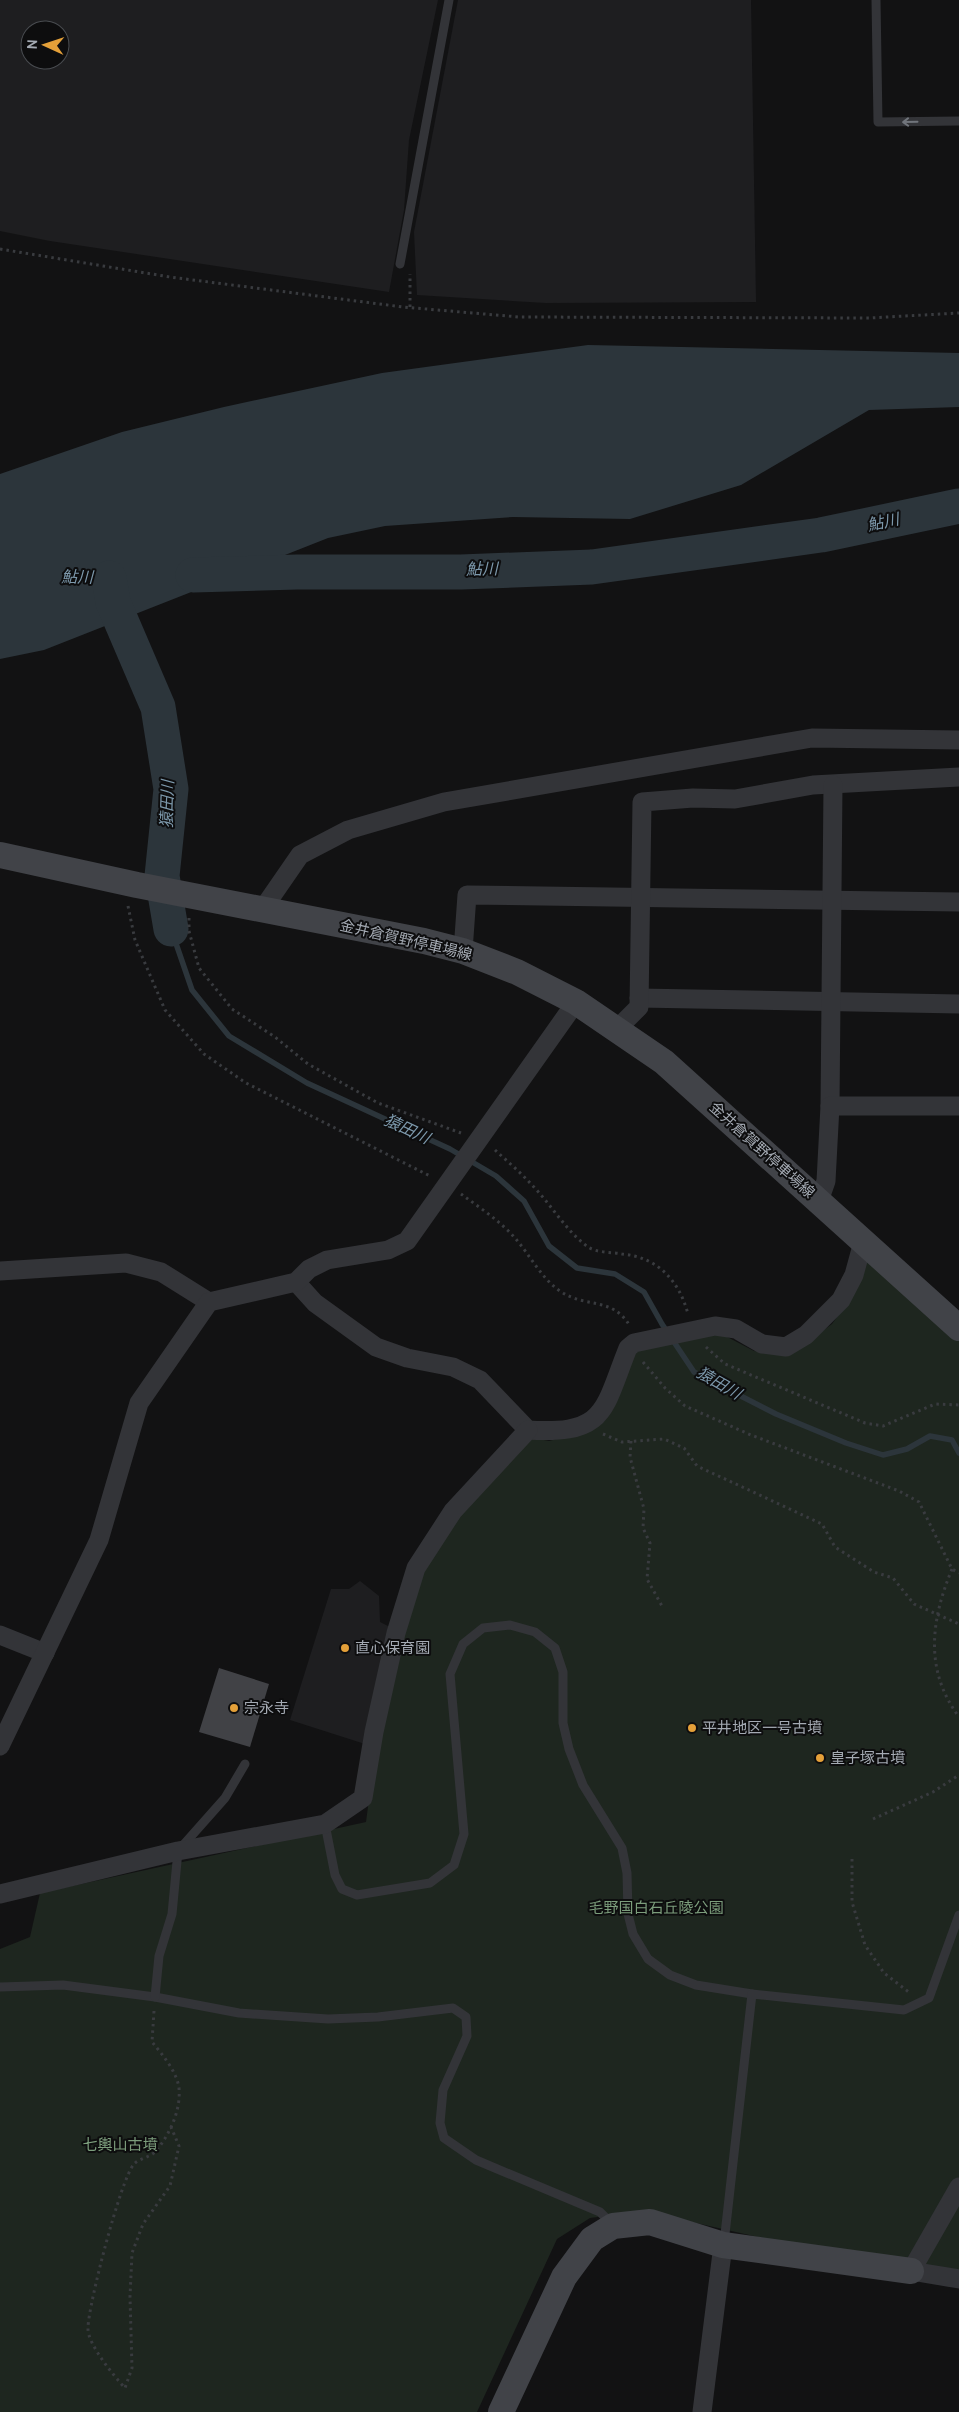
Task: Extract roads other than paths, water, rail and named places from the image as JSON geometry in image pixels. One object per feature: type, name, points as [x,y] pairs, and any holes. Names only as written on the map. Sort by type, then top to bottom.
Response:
[{"type":"main road","name":"金井倉賀野停車場線","points":[[0,855],[262,910],[385,933],[463,951],[518,972],[576,1002],[664,1062],[959,1328]]},
{"type":"main road","points":[[501,2412],[564,2277],[592,2239],[613,2226],[650,2222],[724,2245],[911,2270]]},
{"type":"street","points":[[262,910],[300,855],[348,830],[444,802],[812,738],[959,740]]},
{"type":"street","points":[[617,1029],[639,1006],[642,802],[693,798],[735,799],[813,784],[833,785],[959,777]]},
{"type":"street","points":[[819,1200],[826,1181],[830,1106],[833,785]]},
{"type":"street","points":[[463,951],[467,895],[959,902]]},
{"type":"street","points":[[639,998],[959,1004]]},
{"type":"street","points":[[0,1746],[99,1540],[138,1402],[209,1302],[296,1282],[309,1269],[327,1260],[388,1250],[407,1241],[448,1186],[576,1002]]},
{"type":"street","points":[[830,1106],[959,1106]]},
{"type":"street","points":[[296,1282],[315,1302],[376,1347],[407,1358],[453,1367],[480,1380],[528,1430],[548,1431],[583,1426],[598,1417],[612,1395],[628,1348],[634,1343],[715,1326],[736,1329],[762,1344],[786,1347],[806,1335],[841,1300],[854,1275],[863,1242]]},
{"type":"street","points":[[0,1271],[126,1263],[161,1272],[209,1302]]},
{"type":"street","points":[[0,1894],[178,1851],[325,1824],[363,1798],[374,1732],[396,1633],[416,1568],[453,1511],[528,1430]]},
{"type":"street","points":[[0,1635],[45,1653]]},
{"type":"street","points":[[959,2187],[911,2270],[959,2279]]},
{"type":"street","points":[[702,2412],[724,2245]]},
{"type":"lane","points":[[400,264],[449,0]]},
{"type":"lane","points":[[876,0],[878,122],[959,121]]},
{"type":"lane","points":[[325,1824],[335,1875],[342,1888],[357,1895],[430,1883],[454,1865],[464,1834],[450,1674],[463,1644],[483,1628],[510,1625],[535,1632],[555,1648],[563,1672],[563,1723],[570,1749],[583,1785],[622,1848],[627,1872],[628,1914],[633,1934],[648,1959],[670,1975],[696,1985],[752,1994],[904,2010],[929,1998],[959,1915]]},
{"type":"lane","points":[[155,1997],[160,1956],[172,1914],[178,1851],[225,1798],[245,1764]]},
{"type":"lane","points":[[0,1987],[63,1985],[155,1997],[239,2013],[328,2019],[378,2017],[453,2008],[466,2017],[467,2036],[443,2090],[440,2124],[444,2138],[476,2160],[600,2212],[613,2226]]},
{"type":"lane","points":[[724,2245],[752,1994]]},
{"type":"water","points":[[588,345],[959,353],[959,407],[869,410],[741,485],[630,519],[513,517],[385,526],[328,538],[44,650],[0,659],[0,474],[122,432],[224,407],[382,373]]},
{"type":"waterway","name":"鮎川","points":[[193,575],[297,572],[461,572],[592,567],[821,535],[959,506]]},
{"type":"waterway","name":"猿田川","points":[[109,578],[113,602],[158,707],[171,789],[162,876],[171,929]]},
{"type":"waterway","name":"猿田川","points":[[171,929],[192,990],[229,1036],[307,1083],[450,1149],[496,1176],[524,1201],[549,1246],[577,1268],[615,1274],[644,1292],[662,1324],[694,1372],[776,1414],[846,1443],[883,1455],[907,1449],[930,1436],[952,1440],[959,1453]]},
{"type":"place","name":"直心保育園","points":[[345,1648]]},
{"type":"place","name":"宗永寺","points":[[234,1708]]},
{"type":"place","name":"平井地区一号古墳","points":[[692,1728]]},
{"type":"place","name":"皇子塚古墳","points":[[820,1758]]},
{"type":"park label","name":"毛野国白石丘陵公園","points":[[656,1908]]},
{"type":"park label","name":"七輿山古墳","points":[[120,2145]]}]
